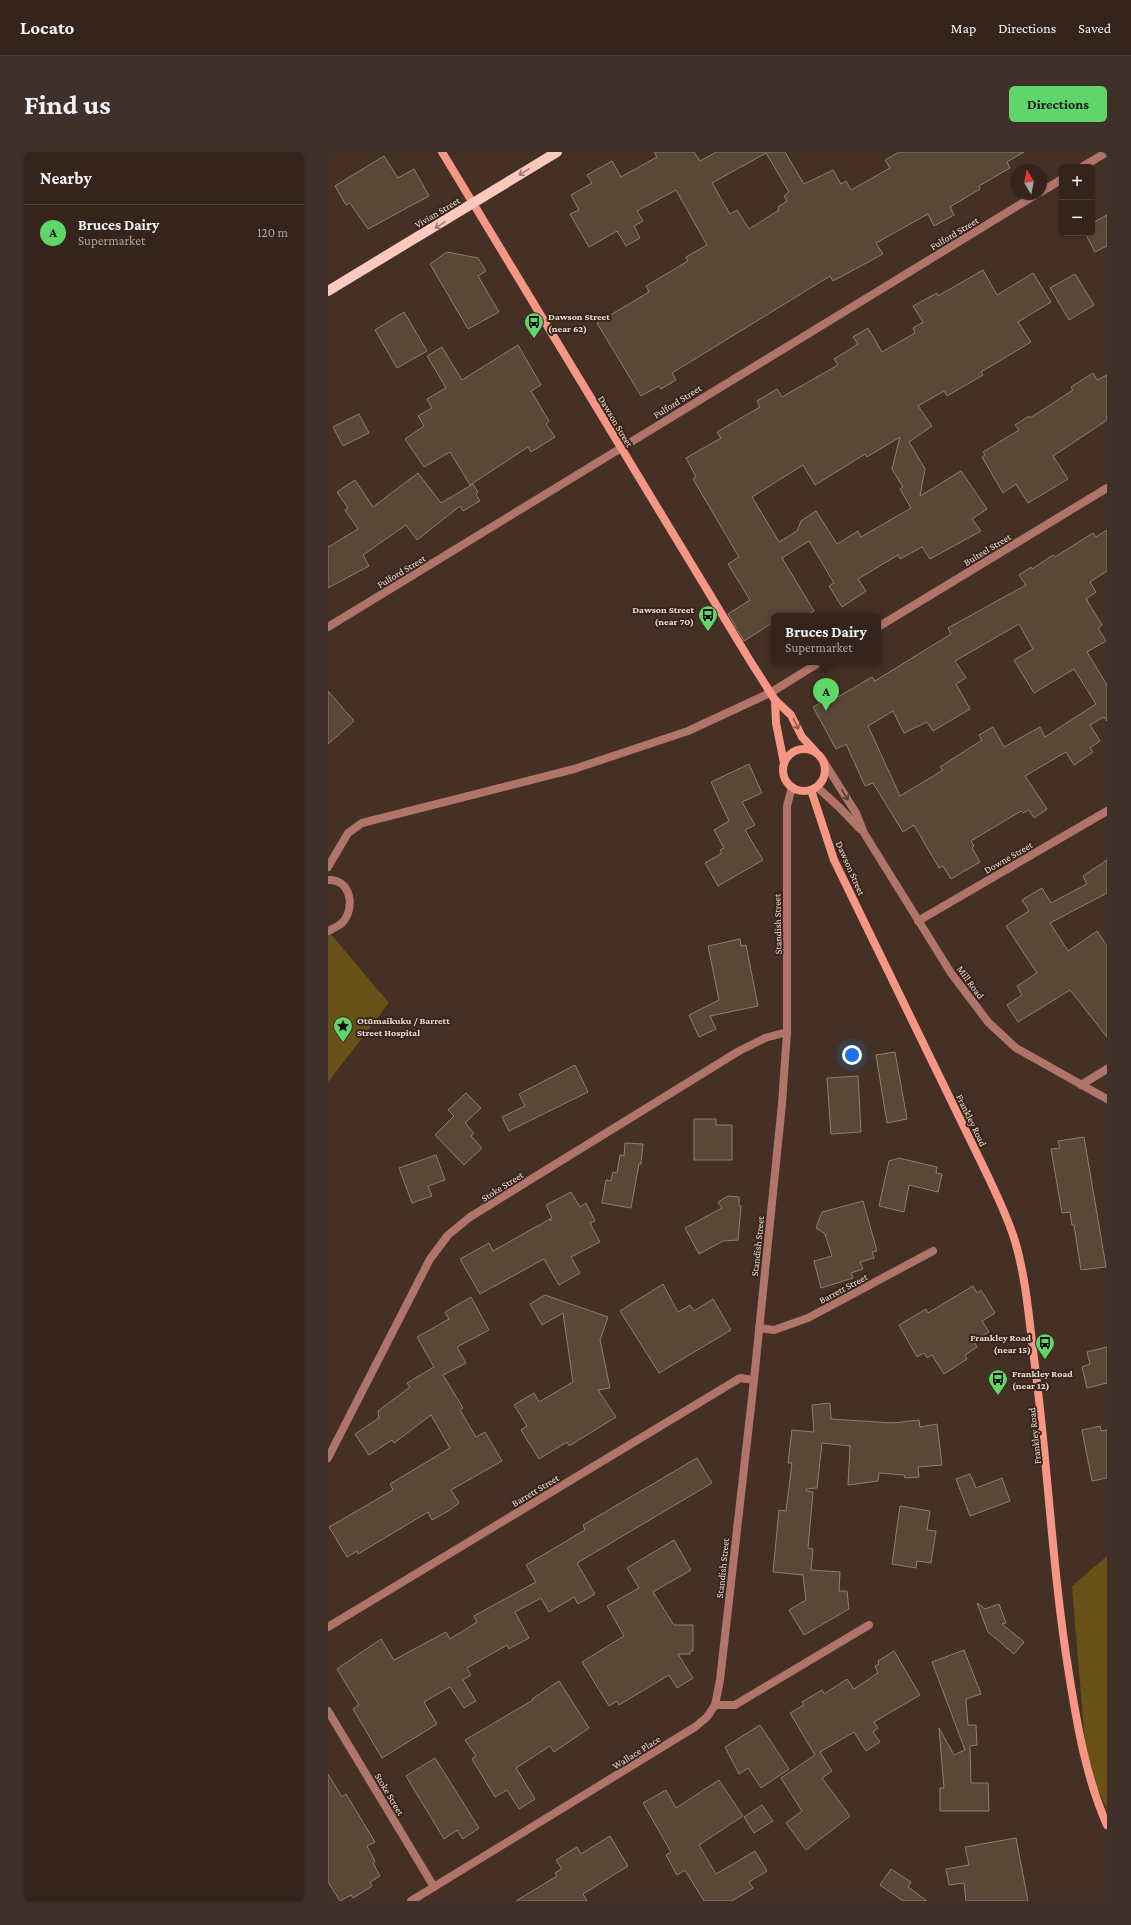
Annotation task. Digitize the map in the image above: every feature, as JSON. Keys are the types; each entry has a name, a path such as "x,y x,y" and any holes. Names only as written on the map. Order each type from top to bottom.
{"main road":[{"name":"Vivian Street","path":"328,291 557,152"}],"street":[{"name":"Dawson Street","path":"442,152 773,696 792,715 802,737 814,751"},
{"path":"1087,164 1106,152"},
{"path":"1047,188 1059,181"},
{"name":"Fulford Street","path":"328,627 1027,200"},
{"name":"Bulteel Street","path":"881,625 1107,488"},
{"path":"328,867 348,833 362,823 581,767 688,731 773,696 816,665"},
{"name":"Dawson Street","path":"773,696 776,723 784,763"},
{"path":"809,749 814,751 824,762 825,776 822,782 814,789 801,791 792,787 784,776 784,763 787,758 797,750 809,749"},
{"name":"Mill Road","path":"824,762 856,813 864,833 951,973 996,1031 1016,1048 1107,1099"},
{"name":"Standish Street","path":"715,1705 720,1680 754,1380 788,1032 787,806 792,787"},
{"name":"Dawson Street","path":"814,789 834,860 879,951"},
{"name":"Mill Road","path":"814,789 839,807 864,833"},
{"name":"Downe Street","path":"918,921 1107,811"},
{"path":"328,880 334,880 343,885 350,898 350,909 342,923 328,931"},
{"name":"Frankley Road","path":"879,951 990,1180 1015,1242 1026,1296 1041,1411 1064,1640 1074,1706 1089,1770 1107,1825"},
{"name":"Stoke Street","path":"328,1458 430,1259 448,1235 470,1217 739,1051 765,1038 788,1032"},
{"path":"1081,1085 1107,1069"},
{"name":"Barrett Street","path":"759,1328 774,1330 808,1318 933,1251"},
{"name":"Barrett Street","path":"328,1626 740,1378 754,1380"},
{"path":"715,1705 735,1705 870,1625"},
{"name":"Wallace Place","path":"412,1901 695,1727 708,1717 715,1705"},
{"name":"Stoke Street","path":"328,1711 434,1887"}],"shaded area":[{"name":"Otūmaikuku / Barrett Street Hospital","path":"328,931 389,1003 328,1082"},
{"path":"1107,1556 1107,1809 1087,1767 1072,1586"}],"building":[{"path":"654,152 694,152 700,161 716,152 785,152 804,184 833,170 841,184 846,181 851,190 890,168 885,160 899,152 1024,152 1007,162 1010,168 979,186 980,189 950,207 954,215 934,226 928,214 876,243 883,254 833,281 830,276 672,373 676,380 661,389 659,386 641,396 597,323 649,292 646,286 688,261 686,257 707,245 676,190 637,211 643,221 634,226 640,238 626,246 617,231 589,247 570,214 579,210 571,195 592,183 587,175 612,161 621,177 657,157","holes":["766,153 789,192 784,196 787,201 778,207 779,210 749,229 737,210 730,214 712,183"]},
{"path":"384,156 398,178 414,169 429,196 368,229 350,203 346,205 335,186"},
{"path":"1107,215 1107,246 1095,252 1087,236 1095,236 1095,221"},
{"path":"447,252 478,258 486,271 478,276 499,312 468,329 430,264"},
{"path":"983,270 997,295 1033,273 1051,302 1018,322 1031,342 981,372 983,375 947,396 944,391 918,406 932,426 909,442 925,469 920,496 961,471 987,509 972,519 981,531 930,559 922,547 900,559 898,555 858,579 866,591 842,607 829,586 834,583 809,541 782,558 814,611 811,613 771,613 771,624 744,641 728,614 750,600 728,564 739,557 693,479 696,477 686,458 721,438 717,432 760,407 757,401 777,389 782,397 838,365 834,359 858,344 853,337 868,328 882,352 915,333 913,328 923,322 913,306 937,293 938,296","holes":["900,437 892,469 903,487 900,489 911,508 861,537 858,531 837,544 816,511 801,521 797,531 779,542 752,497 803,465 815,485 865,454 867,457"]},
{"path":"1075,274 1094,305 1069,320 1050,288"},
{"path":"404,312 427,351 397,368 375,330"},
{"path":"518,345 541,385 531,391 549,421 546,424 555,437 531,452 528,447 470,485 450,452 424,467 405,439 424,426 418,416 432,408 427,399 446,388 427,356 442,347 462,380"},
{"path":"1093,373 1097,380 1107,375 1107,420 1053,456 1068,479 1028,503 1016,484 1003,493 982,457 985,455 983,452 1019,430 1015,425 1029,416 1030,418 1073,390 1071,387"},
{"path":"359,414 369,433 343,446 333,427"},
{"path":"418,473 441,503 473,484 478,492 476,494 480,501 463,511 460,506 417,540 406,525 363,555 369,566 328,588 328,547 358,529 345,510 348,508 337,492 355,480 373,507"},
{"path":"1107,530 1107,571 1090,582 1096,592 1086,599 1102,625 1098,628 1106,641 1087,652 1107,685 1107,721 1104,717 1090,725 1100,741 1090,748 1093,752 1074,765 1066,752 1025,776 1047,809 1034,818 1029,810 1023,813 1021,811 971,841 974,846 972,848 980,862 951,879 943,866 939,868 914,825 903,832 873,783 865,786 846,744 836,749 813,707 829,698 831,701 872,677 875,681 951,634 948,628 1026,585 1019,575 1031,567 1032,569 1053,555 1055,557 1093,533 1096,537","holes":["1019,624 1033,649 1014,660 1034,693 1074,669 1096,704 1045,737 1040,727 1004,747 993,727 979,735 982,740 940,767 943,770 900,796 868,726 893,711 904,733 927,722 933,731 970,709 956,684 966,678 955,661"]},
{"path":"328,691 354,721 328,744"},
{"path":"749,764 762,793 742,802 755,825 745,830 763,860 718,886 705,863 722,853 720,850 724,848 714,830 729,821 711,782"},
{"path":"1107,860 1107,893 1050,923 1068,951 1097,931 1107,946 1107,1037 1070,990 1018,1022 1007,1005 1022,995 1017,986 1037,973 1006,926 1029,911 1022,900 1042,888 1051,903 1087,884 1083,876"},
{"path":"740,939 741,946 746,945 758,1006 710,1016 716,1029 699,1037 689,1015 719,1000 708,946"},
{"path":"895,1052 907,1119 887,1123 876,1055"},
{"path":"575,1065 588,1092 509,1131 502,1117 525,1106 519,1094"},
{"path":"858,1076 861,1132 831,1134 827,1078"},
{"path":"466,1093 481,1108 465,1123 474,1133 471,1136 482,1148 464,1165 435,1135 454,1116 448,1110"},
{"path":"694,1119 716,1119 716,1125 732,1125 732,1160 694,1160"},
{"path":"1084,1137 1106,1267 1081,1270 1074,1225 1072,1225 1070,1212 1062,1213 1051,1149 1060,1148 1058,1141"},
{"path":"625,1143 643,1144 641,1164 639,1164 631,1208 602,1203 606,1180 611,1181 613,1172 617,1173 620,1155 624,1156"},
{"path":"436,1155 445,1180 428,1186 432,1196 412,1203 399,1168"},
{"path":"899,1158 937,1167 936,1173 942,1174 938,1192 909,1185 904,1212 879,1206 889,1161"},
{"path":"571,1192 580,1207 586,1203 595,1221 590,1223 600,1242 571,1257 580,1273 559,1285 544,1259 480,1294 460,1259 489,1243 493,1251 552,1218 546,1205"},
{"path":"728,1196 739,1197 739,1206 741,1206 738,1240 723,1241 699,1254 685,1228 722,1208 718,1202"},
{"path":"863,1201 877,1251 872,1252 874,1258 860,1262 863,1269 851,1273 853,1278 821,1288 814,1261 832,1256 825,1234 816,1228 822,1212"},
{"path":"663,1284 678,1312 690,1305 694,1311 713,1299 731,1330 659,1373 620,1311"},
{"path":"973,1286 977,1293 981,1290 995,1313 982,1321 989,1332 974,1341 977,1347 965,1355 967,1359 944,1374 932,1355 927,1358 924,1353 917,1357 899,1325 926,1309 928,1313"},
{"path":"545,1295 608,1317 600,1340 610,1388 598,1390 616,1417 569,1446 567,1442 539,1459 521,1430 527,1426 514,1405 534,1393 539,1402 573,1382 563,1313 542,1325 530,1304"},
{"path":"471,1297 489,1330 457,1347 466,1363 443,1375 463,1408 460,1410 476,1437 485,1432 502,1461 451,1490 459,1503 450,1510 432,1520 428,1512 358,1554 357,1551 347,1557 329,1527 393,1490 390,1484 450,1448 431,1415 394,1443 392,1440 369,1455 355,1434 379,1418 378,1411 410,1387 407,1383 434,1367 417,1337 449,1319 445,1312"},
{"path":"1107,1347 1107,1383 1087,1388 1082,1367 1090,1364 1087,1352"},
{"path":"830,1403 831,1419 893,1423 919,1420 920,1427 937,1424 942,1465 918,1467 919,1477 905,1478 904,1475 879,1473 878,1481 848,1485 850,1446 822,1443 817,1488 806,1489 806,1491 813,1492 808,1548 813,1549 811,1570 840,1572 839,1591 847,1591 849,1609 804,1635 789,1610 806,1600 803,1575 773,1572 779,1510 786,1511 792,1463 788,1463 792,1430 814,1432 812,1405"},
{"path":"1100,1426 1101,1431 1107,1430 1107,1478 1092,1481 1082,1430"},
{"path":"697,1458 712,1483 577,1563 595,1594 578,1604 574,1597 549,1612 541,1598 515,1612 529,1638 509,1649 507,1645 467,1668 471,1675 463,1680 476,1701 464,1708 450,1687 424,1702 437,1724 382,1758 353,1709 359,1705 337,1669 381,1639 394,1660 446,1632 450,1639 477,1622 474,1616 536,1582 526,1565 585,1530 583,1525"},
{"path":"970,1474 976,1488 1002,1478 1010,1501 970,1516 956,1479"},
{"path":"900,1506 930,1511 927,1530 936,1531 931,1563 917,1561 916,1568 892,1564"},
{"path":"674,1540 691,1570 653,1592 674,1625 693,1625 693,1651 690,1651 690,1654 678,1654 693,1678 677,1688 669,1675 619,1705 617,1701 609,1706 582,1662 624,1636 607,1606 639,1588 627,1568"},
{"path":"977,1603 985,1609 999,1604 1006,1623 1002,1624 1024,1642 1014,1654 988,1632"},
{"path":"964,1650 981,1694 966,1699 968,1725 976,1725 977,1745 970,1746 971,1783 988,1783 989,1811 940,1811 940,1788 944,1788 939,1728 954,1755 965,1750 932,1662"},
{"path":"894,1651 920,1695 874,1722 878,1728 873,1732 880,1742 866,1751 854,1732 820,1752 832,1771 822,1778 850,1816 806,1850 786,1823 802,1811 781,1778 815,1755 790,1713 804,1705 802,1702 822,1690 824,1694 847,1679 854,1689 878,1673 875,1666 879,1664 878,1661"},
{"path":"559,1681 589,1728 554,1752 550,1746 516,1768 535,1799 519,1809 507,1790 495,1797 472,1759 476,1756 465,1740 533,1700 532,1699"},
{"path":"760,1725 789,1769 761,1788 748,1768 739,1774 725,1747"},
{"path":"435,1758 479,1828 463,1839 457,1830 444,1839 406,1776"},
{"path":"328,1774 342,1797 346,1794 375,1842 367,1846 375,1861 373,1863 380,1876 370,1882 372,1886 353,1898 351,1895 340,1901 328,1882"},
{"path":"719,1780 743,1816 699,1845 716,1874 755,1851 767,1871 749,1882 753,1888 732,1901 704,1901 685,1870 677,1875 666,1855 671,1852 643,1803 666,1790 676,1808"},
{"path":"762,1805 773,1821 754,1833 744,1817"},
{"path":"610,1836 628,1866 583,1894 587,1901 516,1901 557,1876 555,1873 562,1869 556,1860 577,1847 581,1854"},
{"path":"1016,1838 1028,1901 966,1901 964,1883 949,1885 946,1869 969,1865 965,1847"},
{"path":"891,1869 911,1882 908,1887 927,1901 903,1901 880,1885"}],"place":[{"name":"Dawson Street (near 62)","path":"534,339"},
{"name":"Dawson Street (near 70)","path":"708,632"},
{"name":"Bruces Dairy","path":"826,711"},
{"name":"Otūmaikuku / Barrett Street Hospital","path":"343,1043"},
{"name":"Frankley Road (near 15)","path":"1045,1360"},
{"name":"Frankley Road (near 12)","path":"998,1396"}]}
